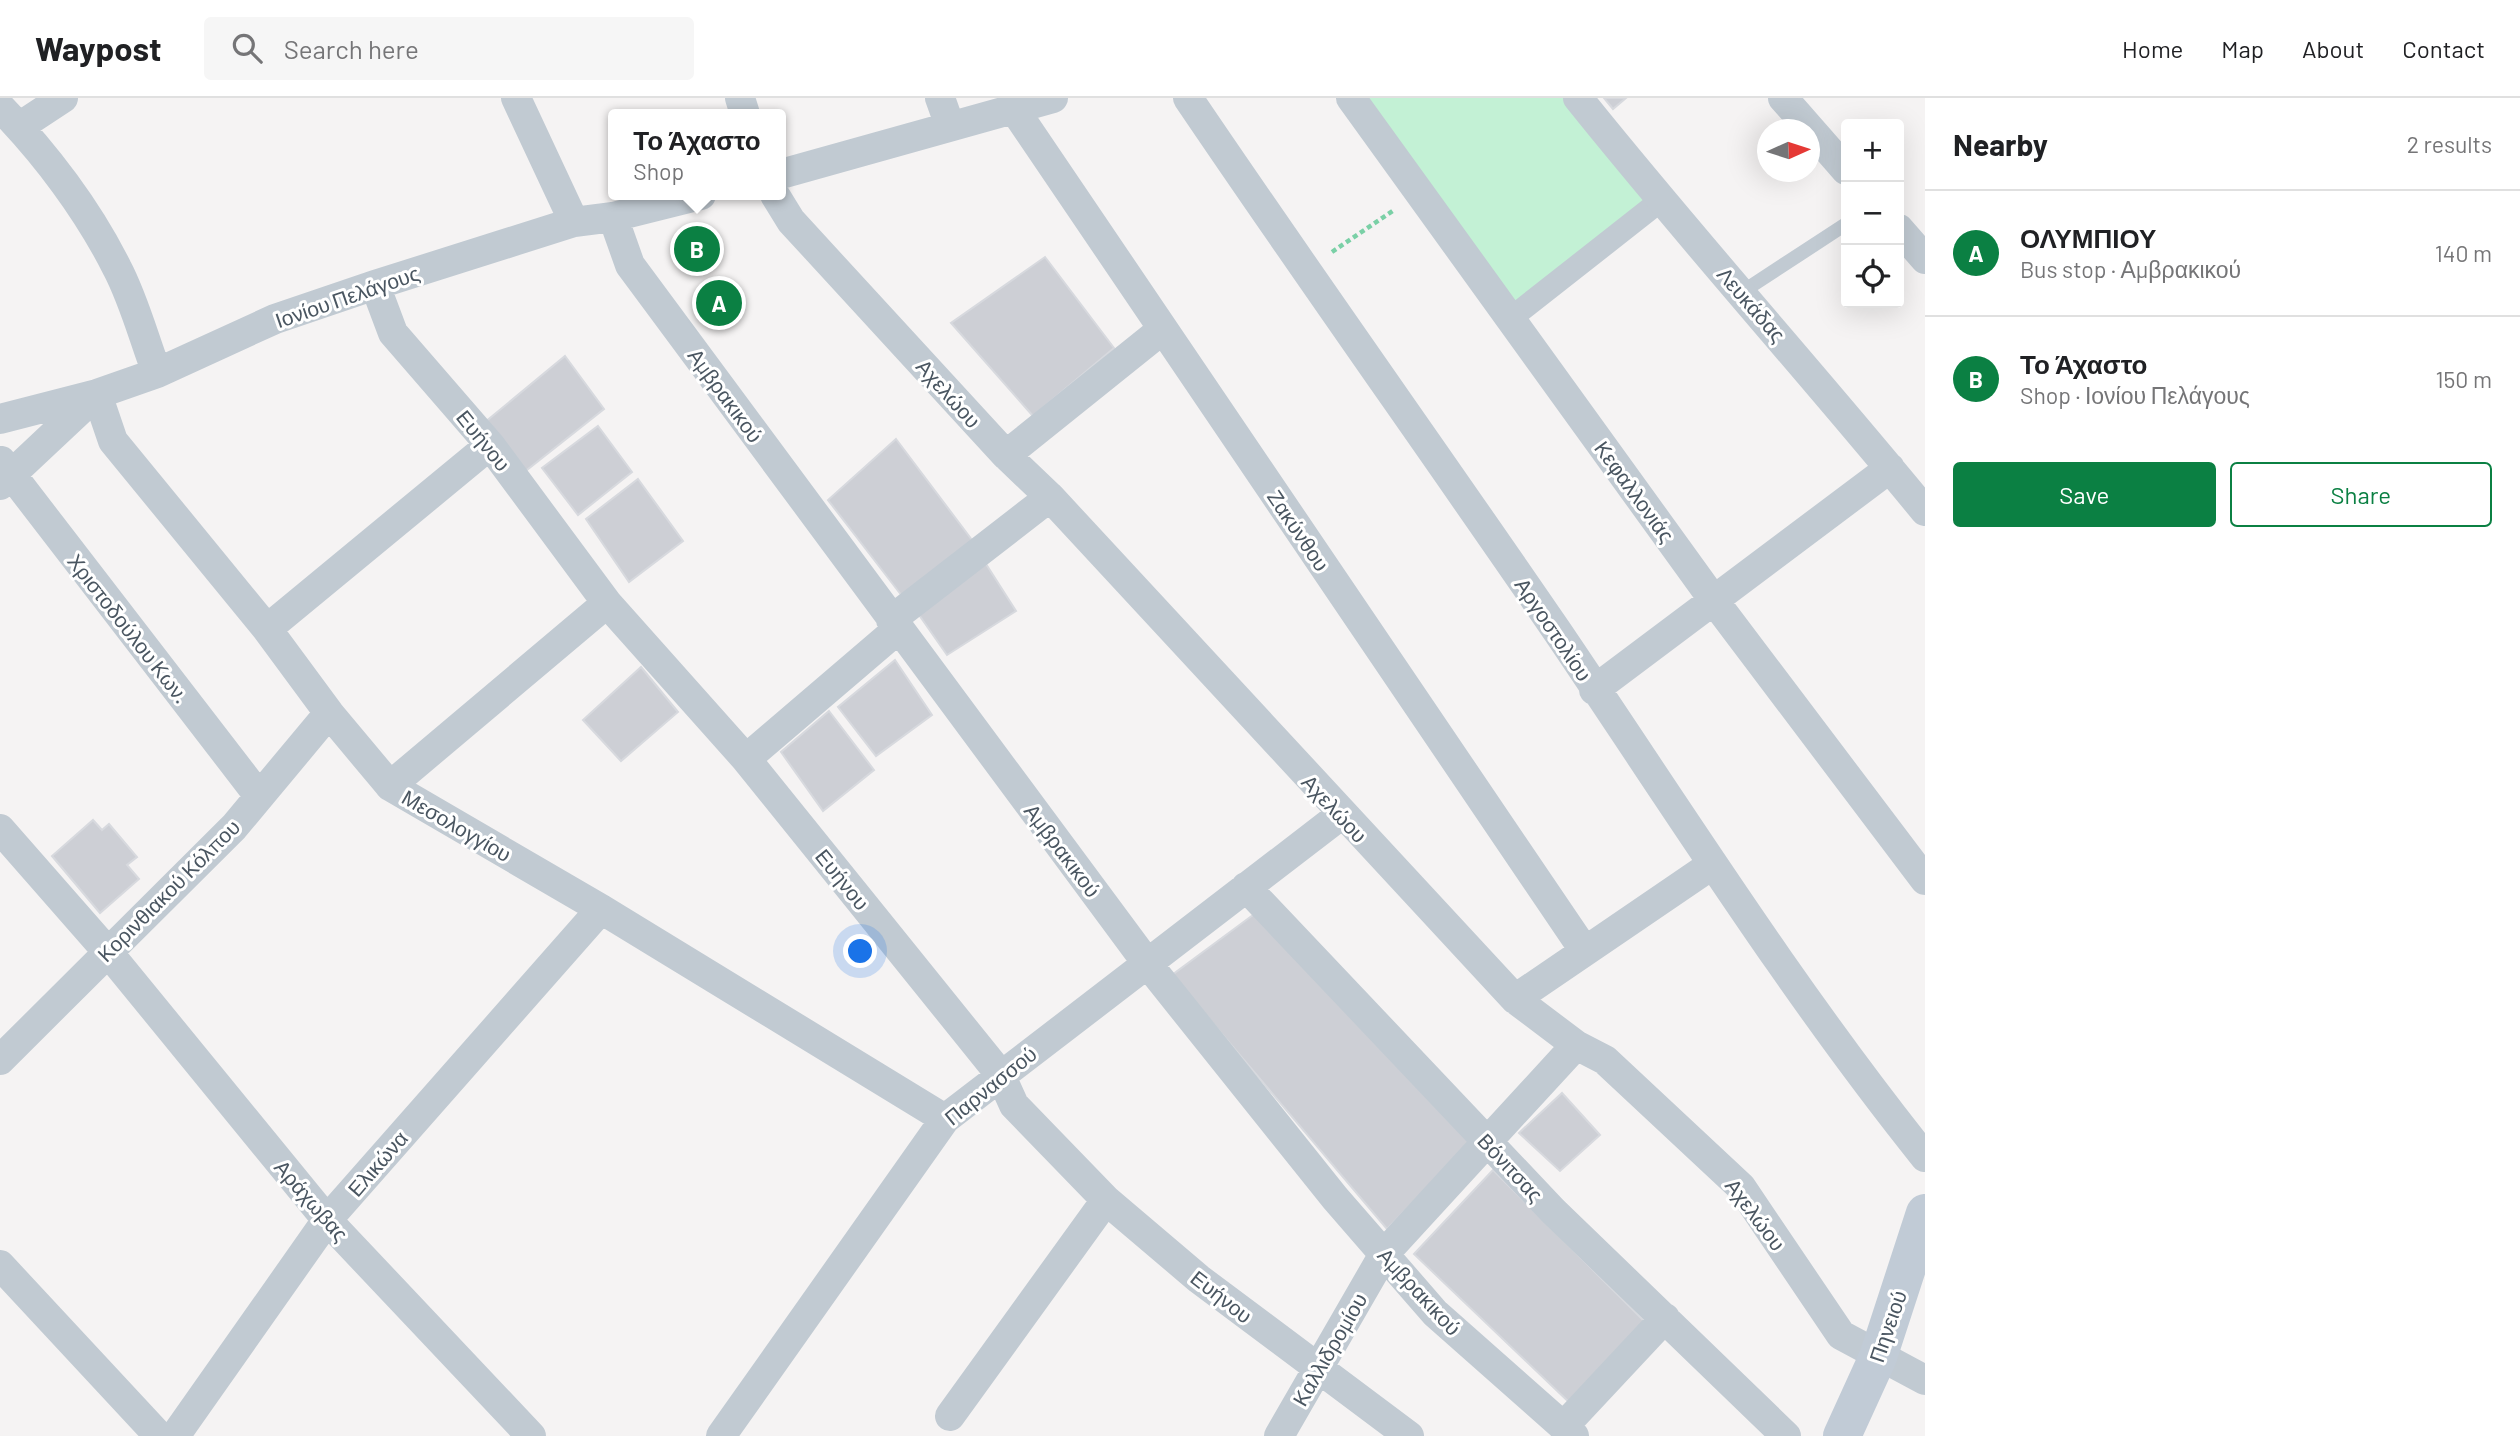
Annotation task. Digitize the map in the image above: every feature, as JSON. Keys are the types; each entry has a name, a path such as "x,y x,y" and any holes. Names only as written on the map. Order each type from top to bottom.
{"main road":[{"name":"Πηνειού","path":"1842,1436 1878,1357 1925,1213"}],"street":[{"path":"63,98 10,117 76,201 118,269 157,373"},
{"path":"516,98 574,222"},
{"path":"786,172 945,112 1014,109 1053,98"},
{"name":"Αργοστολίου","path":"1188,98 1713,864 1858,1072 1925,1157"},
{"name":"Κεφαλλονιάς","path":"1351,98 1715,602 1925,880"},
{"name":"Λευκάδας","path":"1578,98 1660,201 1742,292 1925,511"},
{"path":"1783,98 1841,164"},
{"name":"Ζακύνθου","path":"1014,109 1584,950"},
{"name":"Ιονίου Πελάγους","path":"0,419 97,394 157,373 275,319 374,285 574,222 613,217 681,200"},
{"name":"Αχελώου","path":"778,200 791,221 1006,455 1050,497 1514,999 1576,1045 1605,1060 1741,1187 1841,1335 1925,1380"},
{"path":"1510,319 1660,201"},
{"name":"Αμβρακικού","path":"613,217 630,265 1147,963 1435,1313 1568,1431"},
{"path":"1904,235 1925,259"},
{"name":"Ευήνου","path":"374,285 393,333 490,445 607,603 746,759 1000,1074 1014,1105 1107,1200 1199,1279 1409,1436"},
{"path":"1006,455 1163,329"},
{"path":"3,474 97,394"},
{"name":"Μεσολογγίου","path":"97,394 113,441 267,629 329,713 390,786 601,909 945,1119"},
{"path":"267,629 490,445"},
{"path":"1594,690 1715,602 1890,468"},
{"name":"Χριστοδούλου Κων.","path":"3,474 259,796"},
{"path":"746,759 895,624 1050,497"},
{"path":"390,786 607,603"},
{"name":"Κορινθιακού Κόλπου","path":"0,1060 234,827 329,713"},
{"name":"Παρνασσού","path":"732,1432 945,1119 1000,1074 1342,814"},
{"name":"Αράχωβας","path":"0,829 107,951 327,1220 531,1436"},
{"path":"1514,999 1713,864"},
{"name":"Βόνιτσας","path":"1246,887 1553,1211 1758,1412 1786,1436"},
{"name":"Ελικώνα","path":"175,1436 327,1220 601,909"},
{"name":"Καλλιδρομίου","path":"1279,1436 1384,1254 1489,1143 1576,1045"},
{"path":"950,1416 1107,1200"},
{"path":"0,1265 159,1436"},
{"path":"1568,1431 1665,1318"}],"lane":[{"path":"1742,292 1841,227"}],"path":[{"path":"1305,270 1420,193"}],"green space":[{"path":"1366,98 1566,98 1648,199 1514,304"}],"building":[{"path":"1604,98 1626,98 1613,109"},
{"path":"1045,257 1114,348 1033,416 951,323"},
{"path":"565,356 604,409 523,473 484,423"},
{"path":"598,426 632,472 578,515 542,468"},
{"path":"896,439 975,544 902,596 828,500"},
{"path":"638,479 683,541 629,582 586,519"},
{"path":"986,564 1016,611 947,655 917,612"},
{"path":"895,660 932,715 876,756 838,707"},
{"path":"641,667 678,712 621,761 583,720"},
{"path":"829,711 874,770 823,811 781,752"},
{"path":"93,820 102,830 109,824 137,857 127,865 139,879 100,913 52,856"},
{"path":"1257,912 1471,1143 1387,1229 1172,975"},
{"path":"1562,1093 1600,1135 1560,1171 1519,1133"},
{"path":"1493,1170 1650,1327 1572,1405 1414,1254"}],"place":[{"name":"Το Άχαστο","path":"697,249"},
{"name":"ΟΛΥΜΠΙΟΥ","path":"719,303"}]}
